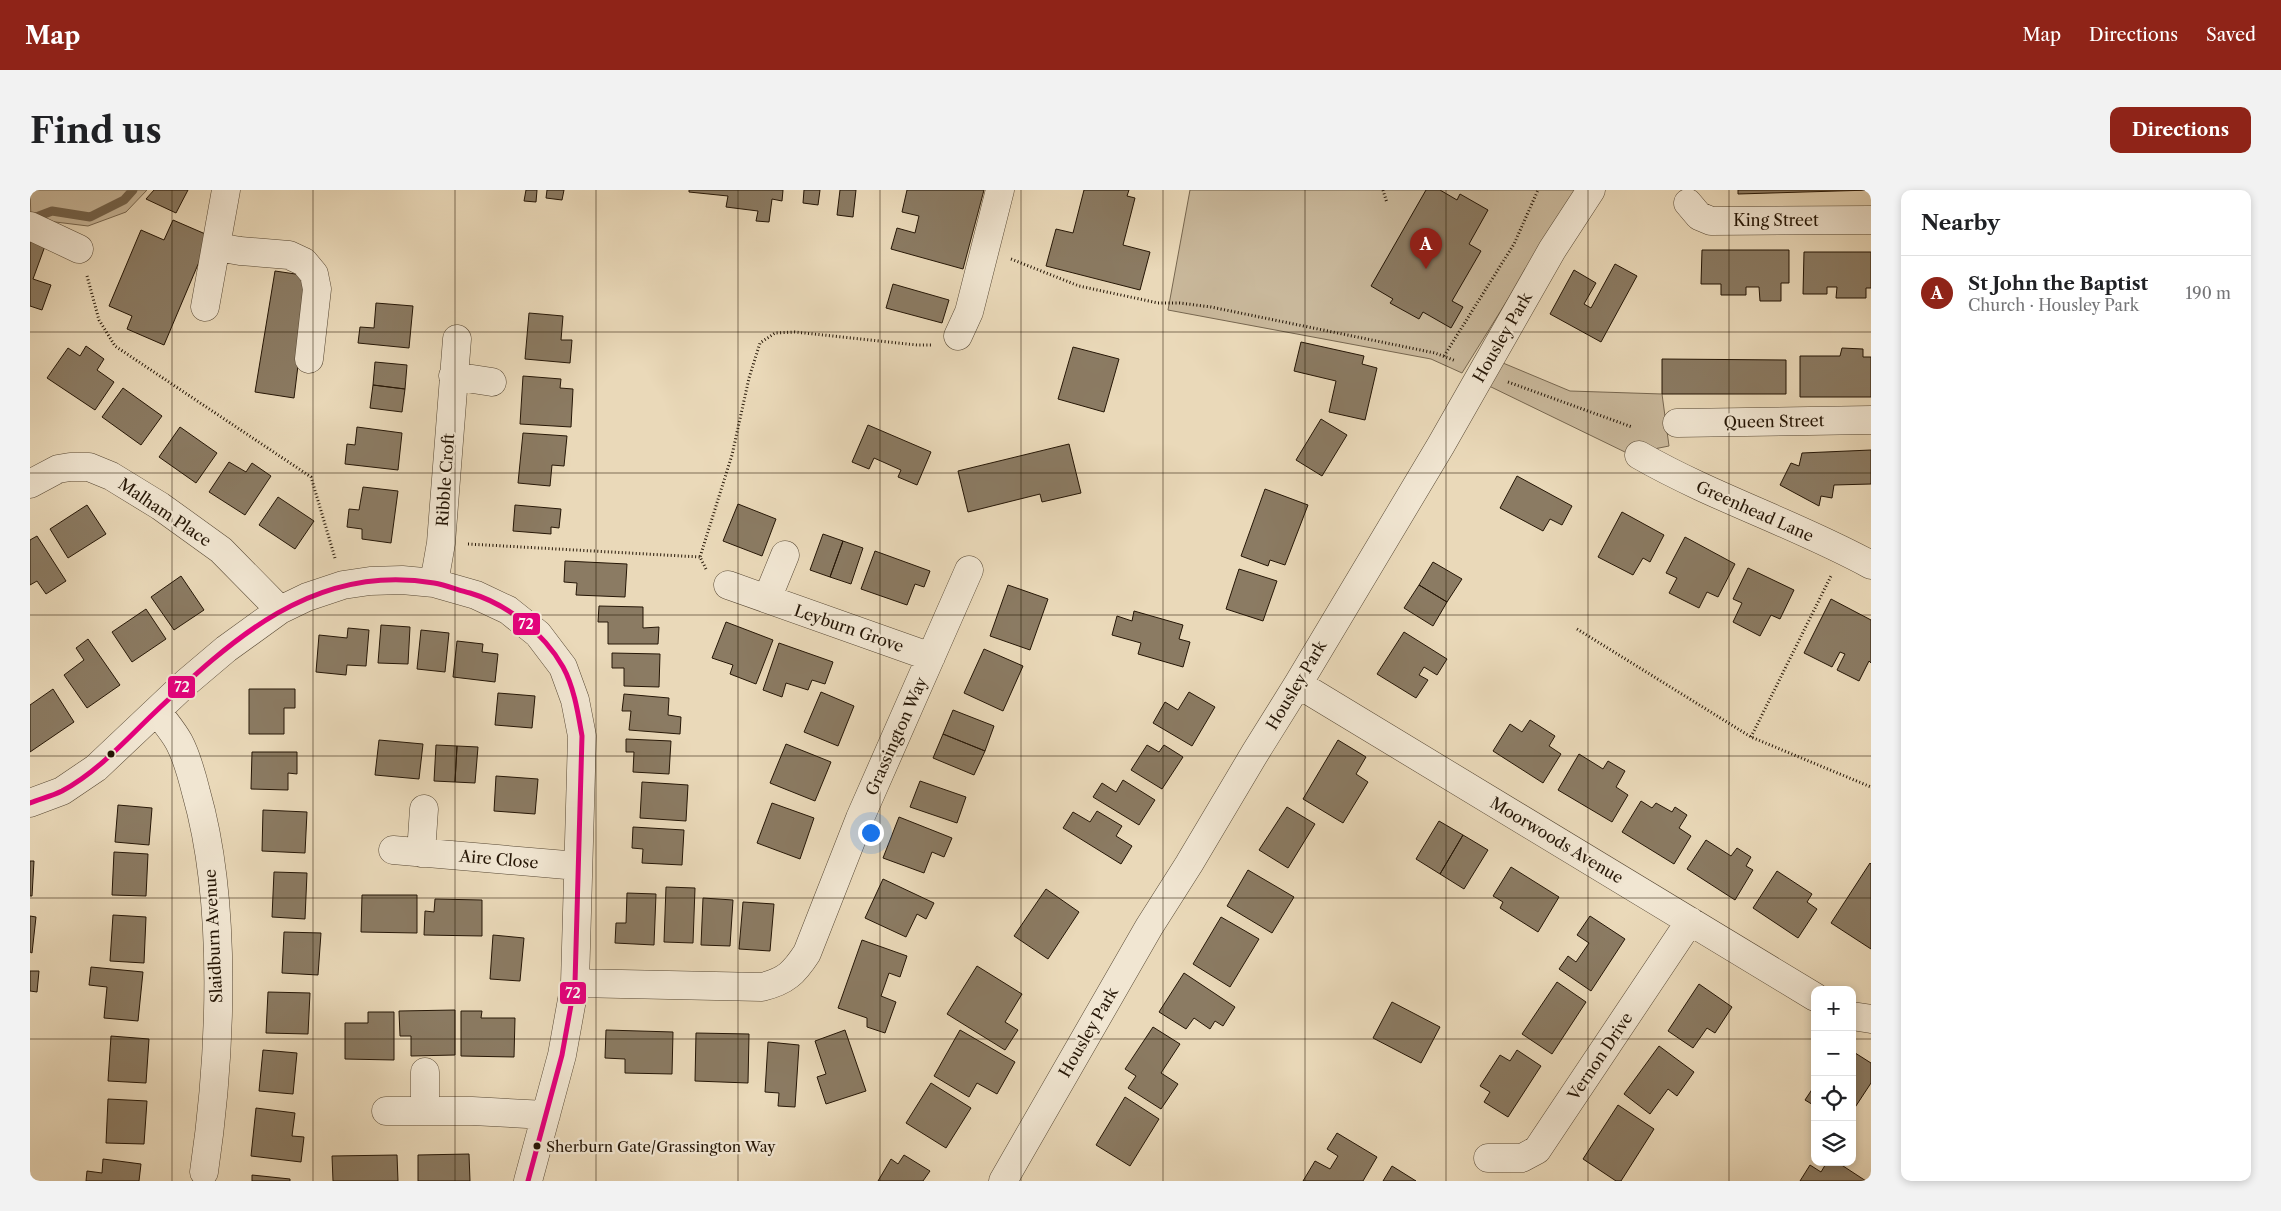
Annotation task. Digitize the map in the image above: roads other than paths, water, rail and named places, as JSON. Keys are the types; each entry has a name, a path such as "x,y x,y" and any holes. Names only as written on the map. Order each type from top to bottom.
{"street":[{"path":"205,307 226,190"},
{"path":"958,336 969,312 981,258 1000,190"},
{"name":"Housley Park","path":"1003,1181 1149,927 1298,684 1441,445 1552,250 1591,190"},
{"name":"King Street","path":"1688,204 1699,216 1712,221 1871,220"},
{"path":"30,226 79,250"},
{"path":"217,247 289,255 304,262 314,274 317,289 309,360"},
{"name":"Ribble Croft","path":"434,583 440,542 457,339"},
{"path":"453,376 492,382"},
{"name":"Queen Street","path":"1677,423 1871,420"},
{"name":"Greenhead Lane","path":"1639,455 1700,488 1844,550 1871,565"},
{"name":"Malham Place","path":"30,484 58,469 70,467 88,467 111,476 160,506 221,550 280,610"},
{"path":"767,599 785,554"},
{"name":"Grassington Way","path":"576,983 762,987 779,983 795,971 808,953 860,818 969,570"},
{"path":"30,803 62,791 96,768 187,682 226,649 280,610 307,597 343,585 402,580 434,583 476,595 508,610 538,634 563,667 575,700 582,736 576,983 562,1055 528,1181"},
{"name":"Leyburn Grove","path":"728,585 931,657"},
{"name":"Moorwoods Avenue","path":"1298,684 1811,995"},
{"name":"Slaidburn Avenue","path":"157,711 179,743 192,778 203,817 213,884 218,980 213,1089 204,1172"},
{"path":"421,853 424,809"},
{"name":"Aire Close","path":"393,850 578,866"},
{"name":"Vernon Drive","path":"1488,1158 1522,1158 1538,1150 1690,921"},
{"path":"1856,1017 1871,1019"},
{"path":"424,1072 425,1110"},
{"path":"386,1111 425,1110 546,1115"}],"waterway":[{"path":"31,219 52,211 90,217 124,200 133,190"}],"place":[{"name":"St John the Baptist","path":"1426,269"},
{"name":"Sherburn Gate/Grassington Way","path":"537,1146"}]}
